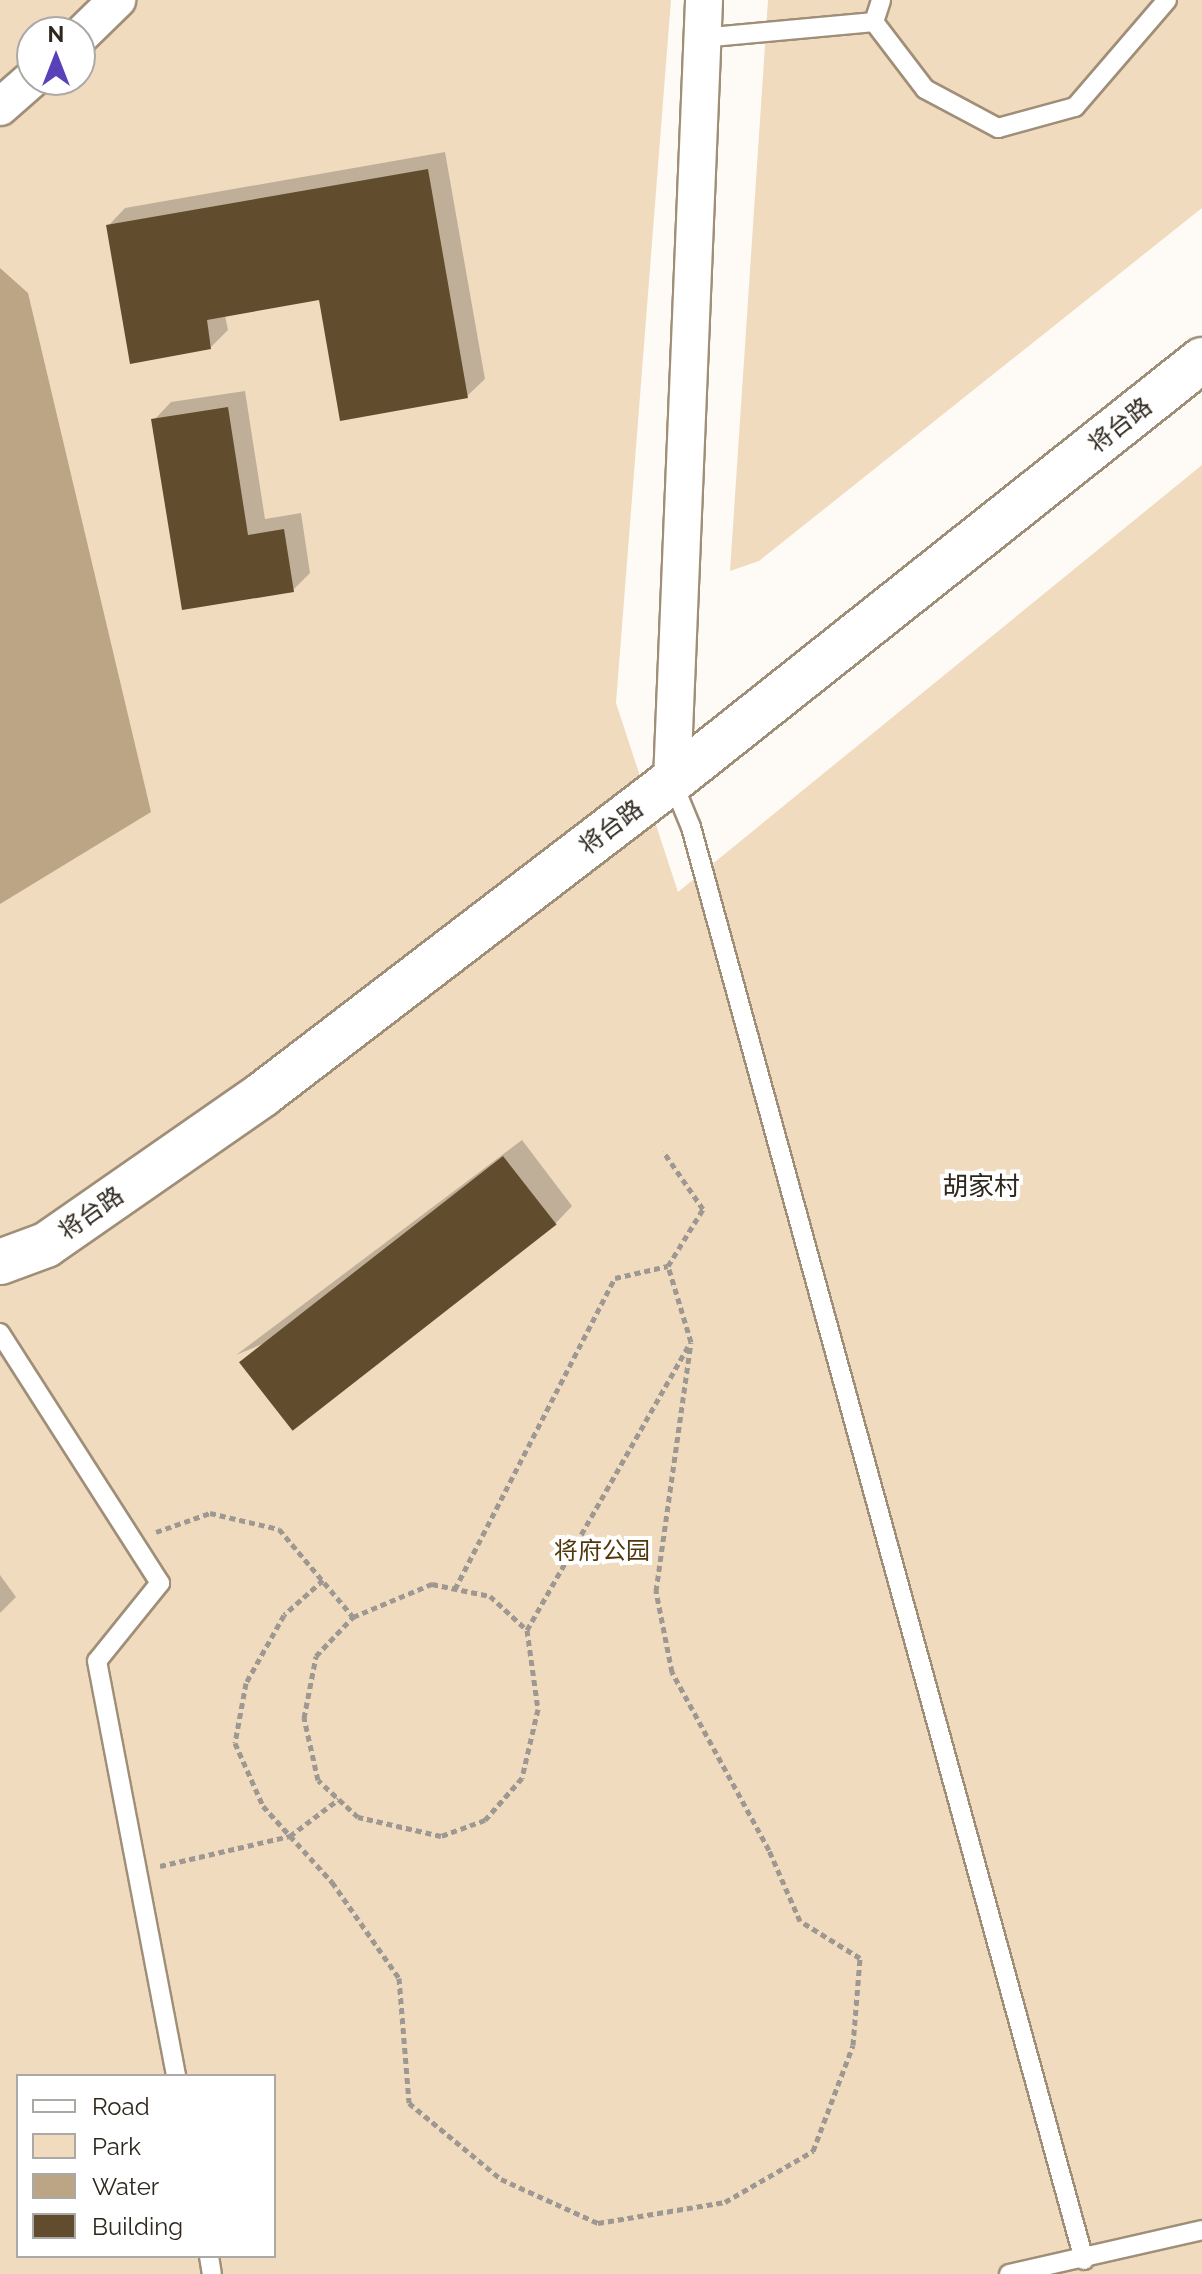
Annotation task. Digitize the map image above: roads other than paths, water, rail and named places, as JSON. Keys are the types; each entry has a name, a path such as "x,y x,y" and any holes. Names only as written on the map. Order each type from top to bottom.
{"main road":[{"name":"将台路","path":"0,1262 46,1245 263,1094 672,781 1202,360"}],"street":[{"path":"96,20 117,0"},
{"path":"672,781 704,0"},
{"path":"0,107 16,93"}],"lane":[{"path":"874,22 881,0"},
{"path":"874,22 925,89 998,128 1075,107 1167,0"},
{"path":"701,38 874,22"},
{"path":"672,781 691,827 1084,2260"},
{"path":"0,1333 160,1583 97,1661 176,2074"},
{"path":"1009,2274 1084,2260 1202,2230"}],"water":[{"path":"0,268 28,293 151,812 0,904"}],"district":[{"name":"胡家村","path":"981,1187"}],"park label":[{"name":"将府公园","path":"602,1551"}]}
